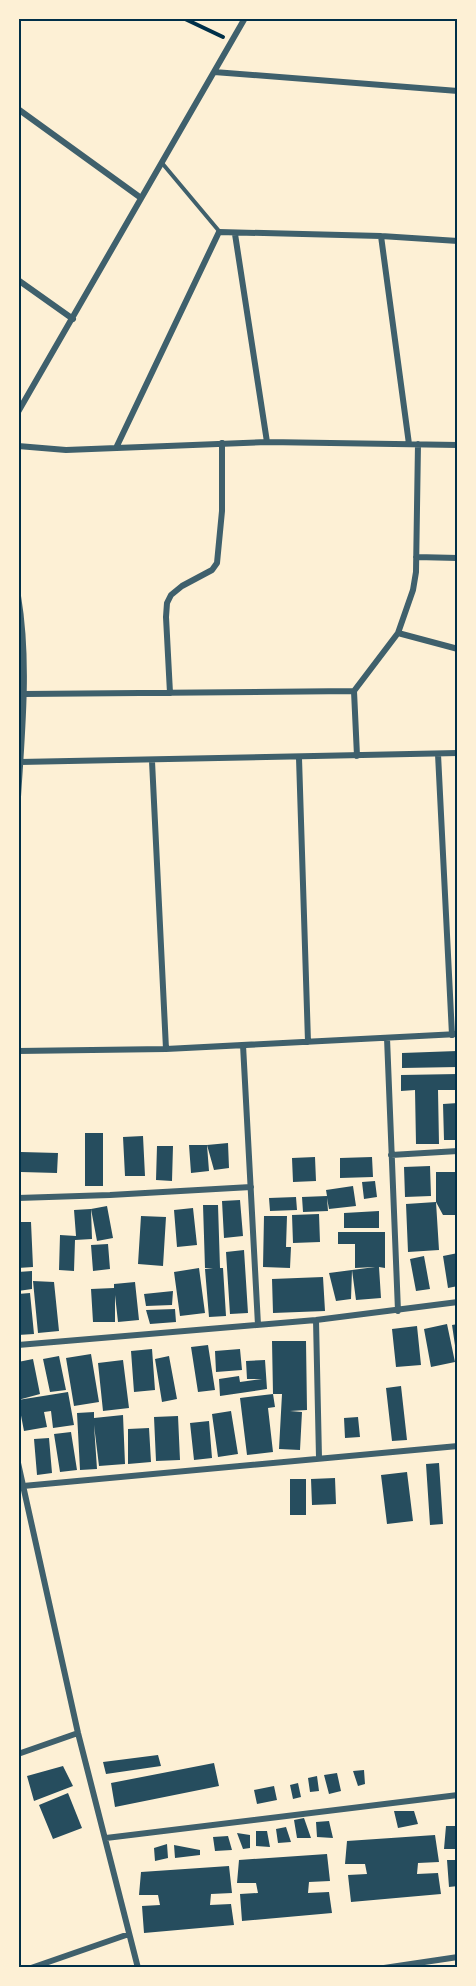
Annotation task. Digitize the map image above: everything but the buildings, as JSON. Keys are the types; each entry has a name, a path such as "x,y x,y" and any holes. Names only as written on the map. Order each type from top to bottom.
{"street":[{"path":"18,412 245,18"},
{"path":"214,72 458,91"},
{"path":"18,109 141,198"},
{"path":"116,448 219,232 381,236 458,241"},
{"path":"235,234 267,442"},
{"path":"381,236 409,444"},
{"path":"18,280 73,320"},
{"path":"18,446 66,450 267,442 458,445"},
{"path":"170,693 167,603 171,595 182,586 212,570 217,562 222,511 222,443"},
{"path":"357,756 354,691 398,633 417,572 418,444"},
{"path":"417,557 458,558"},
{"path":"18,596 22,620 24,694 18,797"},
{"path":"398,633 458,649"},
{"path":"24,694 354,691"},
{"path":"20,762 458,753"},
{"path":"18,1051 166,1049 455,1035 438,754"},
{"path":"298,758 308,1041"},
{"path":"152,761 166,1049"},
{"path":"387,1038 398,1311"},
{"path":"243,1046 258,1325"},
{"path":"391,1155 458,1151"},
{"path":"18,1198 251,1187"},
{"path":"18,1345 316,1320 458,1302"},
{"path":"316,1320 319,1458"},
{"path":"23,1486 458,1446"},
{"path":"18,1463 78,1734 138,1968"},
{"path":"18,1754 78,1734"},
{"path":"106,1838 458,1795"},
{"path":"31,1968 129,1934"},
{"path":"384,1968 458,1957"}],"lane":[{"path":"162,163 219,232"}],"path":[{"path":"183,18 231,40"}]}
